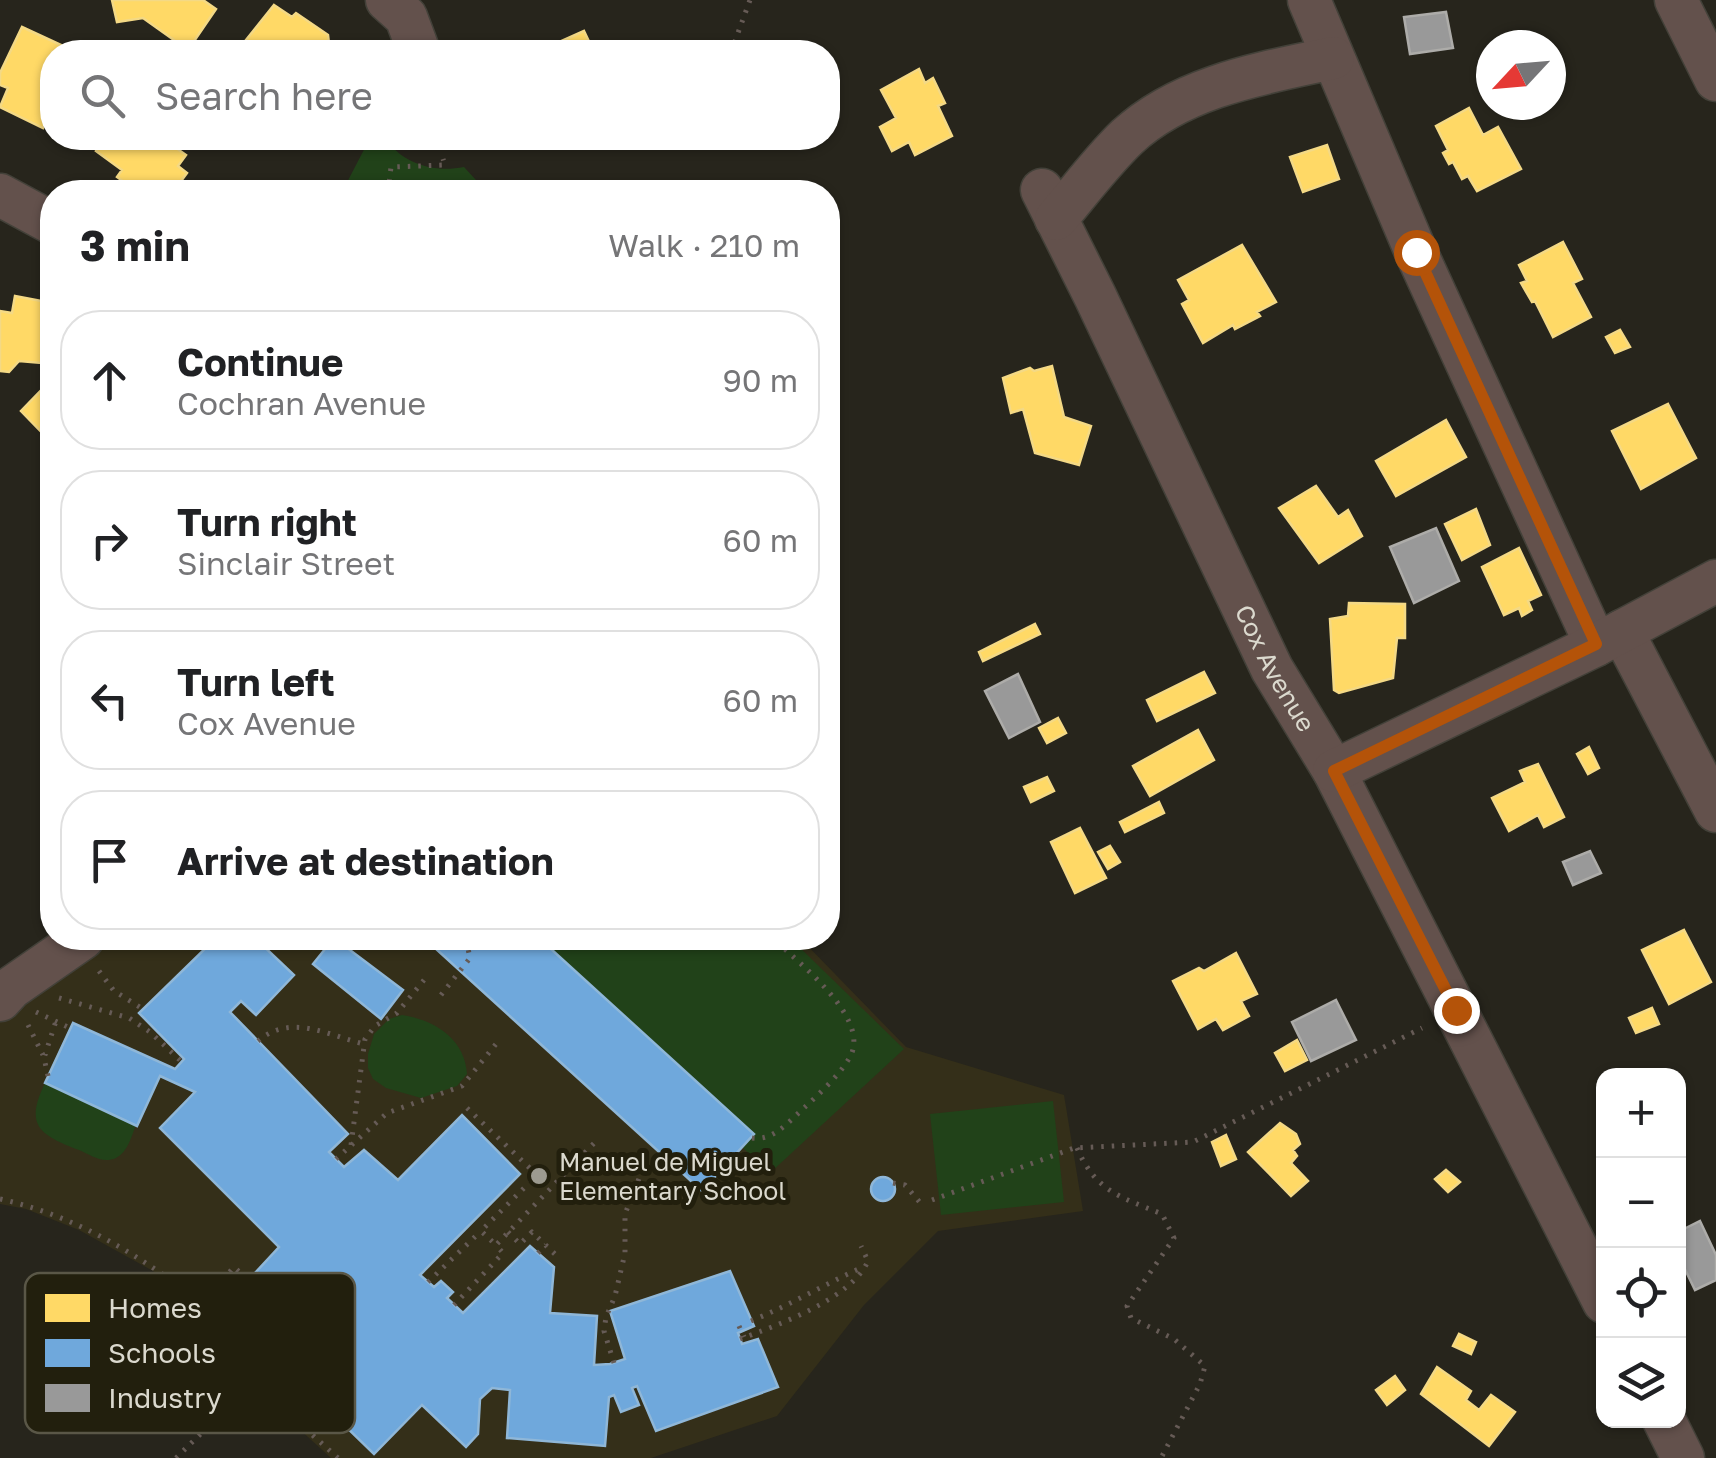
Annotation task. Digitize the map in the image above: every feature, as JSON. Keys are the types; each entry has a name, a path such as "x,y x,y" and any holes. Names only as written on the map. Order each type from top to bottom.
{"street":[{"path":"387,0 406,18 415,40"},
{"path":"1309,0 1416,252 1610,638 1716,811"},
{"path":"1676,0 1716,80"},
{"name":"Cox Avenue","path":"1333,58 1273,71 1184,98 1128,136 1049,204 1272,668 1334,771 1596,1286"},
{"path":"0,195 40,216"},
{"path":"1334,771 1610,638 1716,580"},
{"path":"21,1010 11,988 88,950"},
{"path":"1668,1428 1683,1458"}],"path":[{"path":"736,40 750,0"},
{"path":"389,180 391,167 445,165 443,159"},
{"path":"88,950 114,992 143,1009"},
{"path":"441,995 470,958 468,950"},
{"path":"752,1138 776,1132 814,1100 852,1052 851,1023 844,1010 785,950"},
{"path":"351,1146 364,1044 375,1026 397,1013 424,980"},
{"path":"56,996 129,1018 182,1062"},
{"path":"129,1018 136,1005"},
{"path":"21,1010 70,1028"},
{"path":"21,1010 44,1058 48,1076"},
{"path":"932,1200 1076,1148 1192,1142 1456,1010"},
{"path":"44,1058 56,1021"},
{"path":"258,1041 270,1031 292,1025 364,1044"},
{"path":"336,1159 387,1112 462,1086 496,1044"},
{"path":"428,1282 536,1175 470,1110 465,1118"},
{"path":"496,1245 599,1138"},
{"path":"1076,1148 1088,1173 1113,1194 1162,1214 1174,1238 1127,1306 1130,1318 1174,1338 1205,1366 1200,1384 1161,1458"},
{"path":"516,1170 524,1163"},
{"path":"614,1363 604,1331 625,1253 624,1214 640,1176"},
{"path":"894,1183 905,1184 923,1206"},
{"path":"0,1199 54,1214 98,1234 164,1273"},
{"path":"454,1305 503,1252 481,1231"},
{"path":"508,1232 520,1244 532,1232 559,1258"},
{"path":"538,1253 546,1245"},
{"path":"739,1326 742,1338 800,1316 848,1288 868,1261 861,1246"},
{"path":"751,1321 800,1301 866,1266"},
{"path":"176,1458 202,1433"},
{"path":"309,1433 338,1458"}],"shaded area":[{"name":"Manuel de Miguel Elementary School","path":"86,950 812,950 906,1047 1064,1095 1083,1211 938,1231 864,1305 777,1416 651,1458 331,1458 304,1433 355,1433 355,1273 156,1273 79,1230 26,1209 0,1204 0,1020"}],"green space":[{"path":"364,150 396,150 430,167 464,167 476,180 348,180"},
{"path":"530,950 802,950 904,1049 770,1173"},
{"path":"402,1015 426,1021 454,1041 467,1074 457,1086 421,1098 386,1088 373,1079 368,1054 374,1034 389,1019"},
{"path":"45,1083 136,1125 123,1152 111,1160 101,1159 46,1134 36,1119"},
{"path":"1053,1101 1064,1202 941,1215 930,1114"}],"building: Homes":[{"path":"112,0 203,0 216,9 195,40 174,40 143,18 117,22"},
{"path":"274,5 292,17 296,13 328,35 329,40 246,40"},
{"path":"22,27 50,40 40,40 40,127 0,107 8,88 0,85 0,73"},
{"path":"584,31 588,40 564,40"},
{"path":"919,69 925,83 933,78 945,103 938,106 952,136 915,155 909,142 892,151 880,127 896,118 881,90"},
{"path":"1469,108 1483,135 1498,127 1521,169 1477,191 1468,176 1462,179 1453,162 1449,164 1443,153 1448,150 1436,126"},
{"path":"1327,145 1339,179 1303,192 1290,157"},
{"path":"179,150 186,155 178,166 187,173 182,180 121,180 117,177 122,170 96,151"},
{"path":"1563,242 1582,279 1573,283 1591,317 1553,337 1521,283 1527,281 1519,265"},
{"path":"1242,245 1276,302 1257,312 1260,316 1235,329 1233,325 1203,343 1182,304 1189,300 1178,280"},
{"path":"15,296 40,301 40,363 19,361 9,372 0,371 0,311 12,313"},
{"path":"1620,330 1630,347 1615,353 1606,337"},
{"path":"1052,366 1064,417 1091,426 1079,465 1035,453 1023,409 1011,413 1003,378 1030,368 1034,371"},
{"path":"40,391 40,431 21,411"},
{"path":"1668,404 1696,458 1641,489 1612,431"},
{"path":"1446,420 1466,457 1396,496 1376,461"},
{"path":"1316,486 1338,517 1348,510 1362,536 1319,563 1279,508"},
{"path":"1476,509 1490,545 1462,560 1445,524"},
{"path":"1519,548 1541,595 1528,601 1532,610 1522,616 1519,608 1504,615 1482,567"},
{"path":"1349,603 1405,604 1405,638 1397,638 1393,678 1339,693 1334,690 1330,619 1348,616"},
{"path":"1035,624 1040,634 983,661 979,652"},
{"path":"1204,672 1215,693 1157,721 1147,700"},
{"path":"1058,718 1066,733 1047,743 1039,728"},
{"path":"1198,730 1214,760 1150,796 1133,766"},
{"path":"1589,747 1599,768 1588,774 1577,754"},
{"path":"1538,764 1564,817 1544,827 1538,815 1509,831 1492,798 1525,782 1520,771"},
{"path":"1047,777 1054,791 1031,802 1024,787"},
{"path":"1159,802 1164,813 1125,832 1120,822"},
{"path":"1080,828 1106,878 1075,893 1051,842"},
{"path":"1110,846 1120,862 1108,869 1098,852"},
{"path":"1684,930 1711,982 1669,1004 1642,950"},
{"path":"1236,953 1257,994 1241,1001 1249,1016 1223,1030 1216,1019 1198,1029 1173,981 1199,968 1204,971"},
{"path":"1652,1008 1659,1024 1636,1033 1629,1018"},
{"path":"1297,1040 1307,1060 1285,1071 1275,1053"},
{"path":"1280,1123 1296,1134 1300,1144 1293,1150 1297,1156 1291,1163 1308,1181 1291,1196 1248,1152"},
{"path":"1226,1135 1236,1159 1221,1166 1212,1142"},
{"path":"1446,1170 1460,1182 1448,1192 1435,1179"},
{"path":"1459,1334 1476,1342 1471,1354 1453,1346"},
{"path":"1437,1367 1471,1391 1466,1400 1479,1410 1491,1395 1515,1412 1489,1446 1421,1394"},
{"path":"1395,1376 1405,1390 1387,1405 1376,1390"}],"building: Schools":[{"path":"204,950 268,950 294,975 256,1015 241,1001 230,1012 348,1134 329,1152 344,1167 364,1150 398,1180 462,1115 520,1174 420,1275 434,1287 441,1281 453,1292 447,1298 463,1313 530,1246 554,1267 550,1313 597,1316 594,1365 610,1364 625,1359 610,1311 730,1271 754,1326 738,1333 742,1344 758,1339 778,1387 656,1431 637,1386 632,1388 639,1405 621,1412 614,1395 609,1397 605,1446 507,1438 510,1390 492,1388 480,1399 478,1434 466,1447 422,1405 374,1454 352,1433 355,1273 255,1273 279,1247 160,1128 195,1092 160,1076 137,1126 45,1083 73,1023 175,1069 184,1059 139,1013"},
{"path":"324,950 350,950 403,990 381,1019 313,964"},
{"path":"437,950 552,950 754,1134 702,1191"},
{"path":"878,1177 888,1177 895,1189 888,1201 878,1201 871,1194 871,1184"}],"building: Industry":[{"path":"1446,12 1453,48 1410,54 1404,17"},
{"path":"1436,528 1459,581 1414,603 1390,547"},
{"path":"1018,674 1040,722 1009,738 985,691"},
{"path":"1590,851 1601,873 1573,885 1563,862"},
{"path":"1336,1000 1356,1040 1311,1061 1292,1022"},
{"path":"1700,1221 1716,1255 1716,1280 1695,1290 1686,1271 1686,1228"}],"place":[{"name":"Manuel de Miguel Elementary School","path":"539,1176"}],"route":[{"path":"1416,252 1596,644 1334,771 1456,1010"}]}
